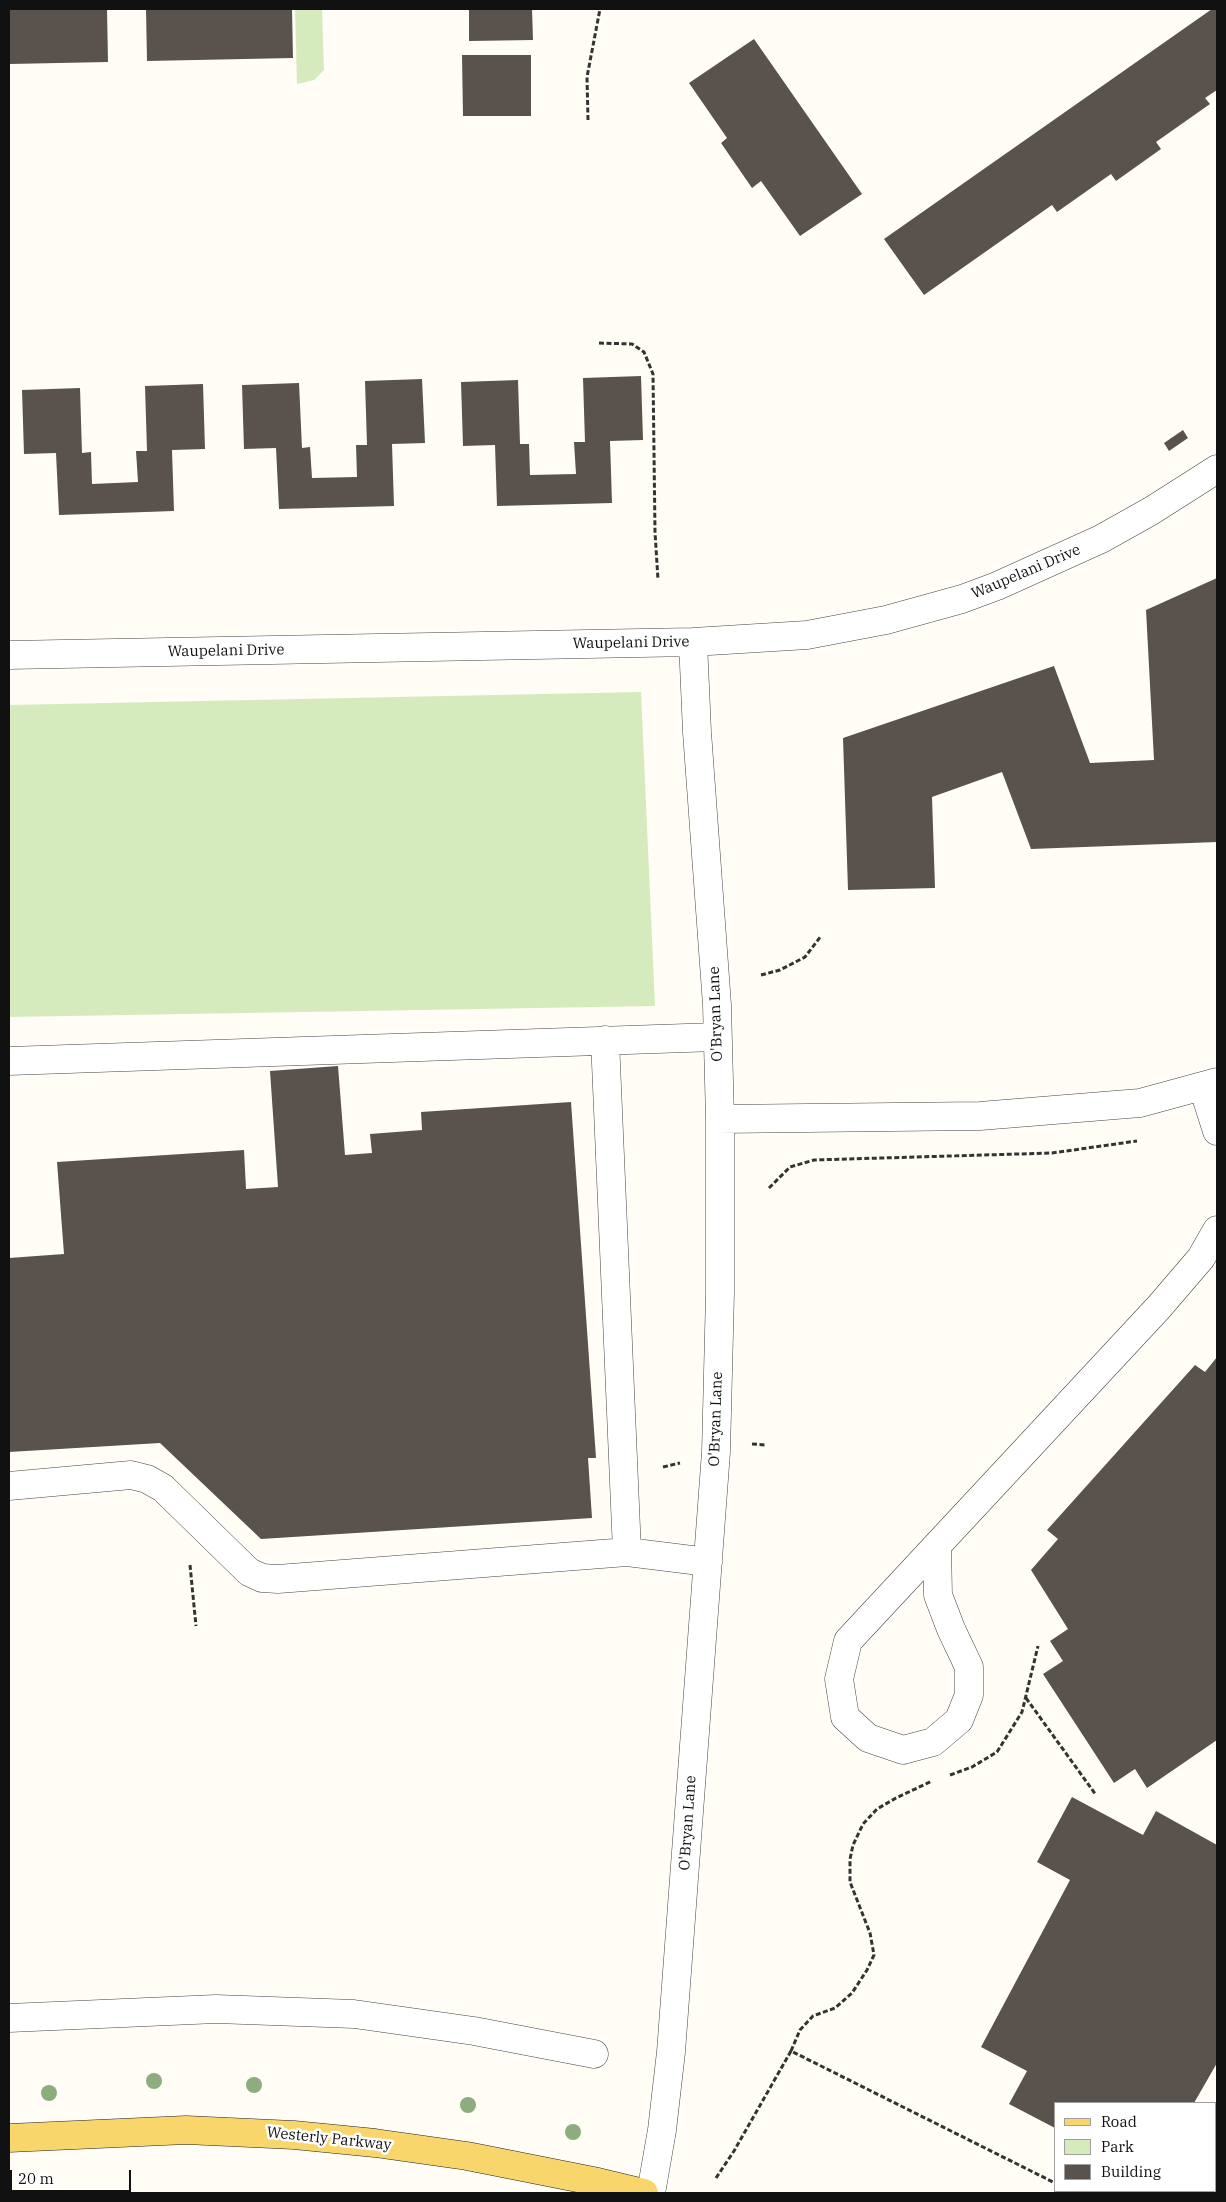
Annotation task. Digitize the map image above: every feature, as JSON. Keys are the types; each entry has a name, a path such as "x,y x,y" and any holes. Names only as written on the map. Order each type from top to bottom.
{"main road":[{"name":"Westerly Parkway","path":"9,2138 186,2130 285,2134 375,2143 467,2156 644,2193"}],"street":[{"name":"Waupelani Drive","path":"9,655 693,642 807,635 886,620 962,599 1033,570 1101,539 1151,511 1217,469"},
{"name":"O'Bryan Lane","path":"651,2193 662,2130 671,2052 708,1562 716,1422 720,1293 720,1119 716,1037 717,1005 698,742 693,642"},
{"path":"9,1061 716,1037"},
{"path":"605,1040 627,1552"},
{"path":"720,1119 980,1116 1140,1103 1210,1085 1217,1130"},
{"path":"937,1546 938,1594 951,1629 969,1667 969,1694 959,1720 933,1742 904,1750 868,1738 845,1717 839,1679 848,1641 1159,1307 1201,1258 1217,1230"},
{"path":"9,1486 131,1476 147,1479 163,1488 249,1572 262,1578 278,1579 627,1552 708,1562"},
{"path":"9,2018 216,2009 354,2014 474,2031 594,2054"}],"path":[{"path":"588,120 587,78 600,9"},
{"path":"599,343 632,344 644,352 653,374 655,532 658,580"},
{"path":"761,974 780,970 804,957 821,936"},
{"path":"769,1188 790,1167 814,1160 1052,1152 1140,1141"},
{"path":"744,1444 766,1445"},
{"path":"663,1467 681,1462"},
{"path":"947,1776 972,1767 997,1752 1022,1712 1038,1646"},
{"path":"1026,1698 1096,1795"},
{"path":"716,2178 734,2151 791,2051 800,2030 812,2016 835,2008 852,1994 874,1955 870,1933 850,1882 850,1859 853,1846 863,1824 877,1809 938,1779"},
{"path":"791,2051 1054,2182"}],"green space":[{"path":"295,9 322,9 324,70 314,80 297,84"},
{"path":"641,692 655,1006 9,1017 9,705"}],"building":[{"path":"9,9 107,9 108,62 9,64"},
{"path":"146,9 292,9 293,58 147,61"},
{"path":"469,9 532,9 533,40 469,41"},
{"path":"1212,9 1217,9 1217,90 1205,98 1210,104 1156,142 1161,149 1116,181 1111,174 1057,212 1052,205 924,295 884,239"},
{"path":"754,39 862,194 800,236 761,181 752,188 721,143 727,138 689,83"},
{"path":"462,55 531,55 531,116 463,116"},
{"path":"641,376 643,440 610,441 612,503 497,506 495,445 463,446 461,382 518,380 520,444 529,444 530,475 576,474 574,442 585,442 583,378"},
{"path":"422,379 425,443 392,444 394,506 279,509 276,448 244,449 242,385 299,383 302,448 310,447 312,478 357,477 356,445 367,445 365,381"},
{"path":"203,384 205,449 172,450 174,511 59,515 56,453 24,454 22,390 80,388 82,453 91,452 92,484 138,482 136,451 147,451 145,386"},
{"path":"1183,430 1188,438 1169,451 1164,443"},
{"path":"1217,578 1217,842 1031,849 1002,772 932,797 935,888 848,890 843,738 1054,666 1090,763 1154,760 1146,610"},
{"path":"338,1066 345,1155 372,1153 370,1134 422,1130 421,1112 571,1102 596,1458 588,1458 592,1518 261,1539 160,1443 9,1452 9,1258 64,1254 57,1162 244,1150 246,1189 278,1187 270,1071"},
{"path":"1217,1357 1217,1740 1147,1788 1135,1769 1114,1783 1043,1674 1063,1661 1050,1641 1068,1629 1031,1570 1058,1539 1047,1530 1195,1365 1205,1372"},
{"path":"1072,1797 1143,1835 1156,1811 1217,1845 1217,2063 1195,2102 1054,2102 1054,2127 1009,2104 1027,2071 981,2047 1070,1880 1037,1862"}]}
